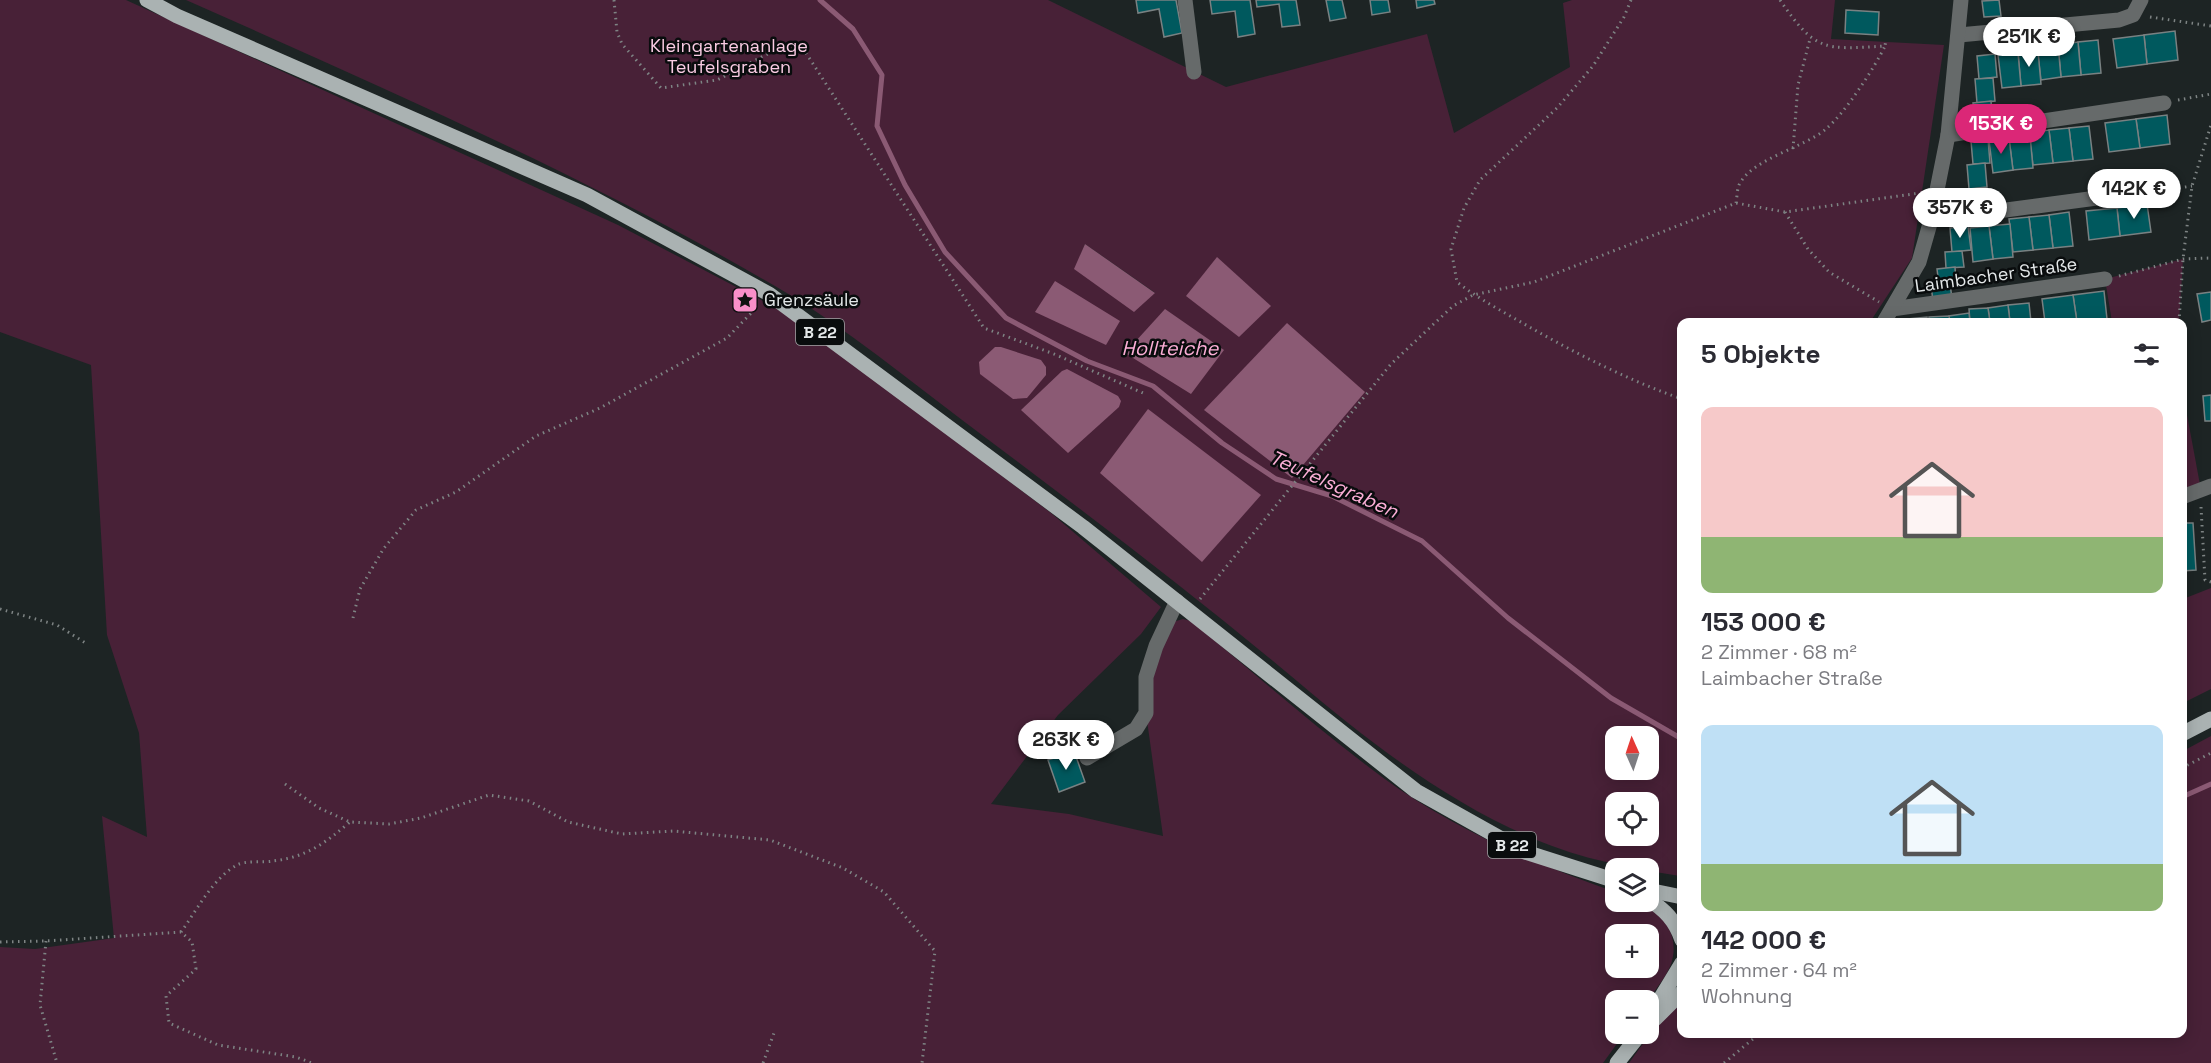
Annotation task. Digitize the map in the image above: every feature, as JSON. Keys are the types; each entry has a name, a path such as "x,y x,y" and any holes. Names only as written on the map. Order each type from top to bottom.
{"main road":[{"name":"B 22","path":"147,0 188,21 587,195 769,294 1083,526 1416,791 1524,852 1605,878"},
{"path":"2187,731 2211,719"},
{"path":"1659,892 1677,896"},
{"path":"1659,906 1672,919 1677,930"},
{"path":"1659,1001 1677,971"},
{"path":"1659,1014 1677,997"},
{"path":"1617,1063 1632,1044"}],"street":[{"path":"1185,0 1194,72"},
{"name":"Laimbacher Straße","path":"1886,318 1919,262 1931,220 1948,135 1961,0"},
{"path":"1959,35 2103,23 2133,15 2141,0"},
{"path":"1948,135 2164,103"},
{"path":"1931,220 2164,189"},
{"name":"Laimbacher Straße","path":"1892,309 2105,279"},
{"path":"2187,494 2206,488"},
{"path":"1087,758 1136,729 1146,712 1146,677 1156,646 1177,601"}],"path":[{"path":"614,0 617,32 622,44 661,88 717,80 781,47 807,53 984,328 1054,354 1143,393"},
{"path":"1631,0 1624,17 1593,66 1557,108 1480,180 1464,208 1451,249 1457,282 1473,295 1554,341 1656,390 1677,397"},
{"path":"1780,0 1800,29 1810,39 1820,44 1843,47 1885,46"},
{"path":"2133,15 2211,26"},
{"path":"1793,149 1798,85 1810,39"},
{"path":"1736,203 1738,186 1745,177 1762,164 1827,129 1876,64 1886,39"},
{"path":"2164,103 2211,94"},
{"path":"2179,318 2183,259 2192,186 2211,125"},
{"path":"1190,612 1390,364 1453,306 1473,295 1534,282 1736,203 1785,212 1937,192"},
{"path":"1785,212 1808,249 1829,272 1892,309"},
{"path":"2105,279 2183,259 2211,258"},
{"path":"353,618 360,589 384,548 416,510 456,492 536,436 600,408 727,338 769,294"},
{"path":"2206,488 2205,580 2211,582"},
{"path":"0,609 57,625 87,644"},
{"path":"2187,765 2211,753"},
{"path":"285,784 319,808 350,822 389,824 421,818 489,795 529,801 568,822 622,834 673,831 770,840 843,868 884,892 935,951 922,1063"},
{"path":"181,932 220,878 238,864 296,857 321,846 350,822"},
{"path":"0,942 181,932 192,942 196,969 166,996 169,1023 218,1045 296,1057 312,1063"},
{"path":"46,941 40,1005 57,1063"},
{"path":"763,1063 774,1033"},
{"path":"1724,1063 1754,1038"}],"green space":[{"path":"0,0 126,0 618,225 786,313 1051,513 1161,607 1141,634 1058,715 991,804 1069,814 1163,836 1146,713 1146,677 1173,622 1183,619 1191,621 1357,758 1436,813 1524,857 1605,888 1605,912 1657,912 1667,924 1673,940 1674,948 1670,968 1655,990 1605,990 1605,1044 1617,1044 1603,1063 0,1063 0,947 35,949 114,938 102,816 147,837 139,733 107,635 91,365 0,332"},
{"name":"Kleingartenanlage Teufelsgraben","path":"186,0 1048,0 1226,87 1427,34 1454,133 1570,67 1563,3 1572,0 1835,0 1831,39 1944,45 1912,258 1873,318 1677,318 1677,876 1659,873 1659,858 1605,858 1605,862 1557,848 1516,831 1438,788 1330,709 1139,554 878,356 802,302 631,207 485,135","holes":["1085,244 1154,292 1075,269"]},
{"path":"2183,259 2179,318 2111,318 2105,279"},
{"path":"2187,415 2201,490 2187,495"},
{"path":"2211,588 2211,689 2187,701 2187,597"},
{"path":"2211,736 2211,1063 1629,1063 1643,1044 1659,1044 1659,1024 1677,1006 1677,1038 2187,1038 2187,749"}],"water":[{"path":"1085,244 1155,293 1134,312 1074,269"},
{"path":"1217,257 1271,306 1239,337 1186,296"},
{"path":"1055,281 1120,321 1106,345 1035,312"},
{"name":"Hollteiche","path":"1165,309 1224,350 1191,394 1125,353"},
{"path":"1287,323 1365,392 1292,478 1204,410"},
{"path":"995,347 1041,360 1046,367 1046,375 1027,398 1013,399 980,374 979,362"},
{"path":"1067,369 1118,396 1121,401 1119,407 1068,453 1021,410 1062,371"},
{"path":"1148,409 1261,495 1202,562 1100,473"}],"building":[{"path":"1136,0 1176,0 1182,33 1164,37 1159,9 1138,13"},
{"path":"1210,0 1250,0 1255,34 1238,37 1235,11 1212,14"},
{"path":"1256,0 1296,0 1300,25 1282,27 1279,4 1257,7"},
{"path":"1326,0 1342,0 1346,18 1330,21"},
{"path":"1370,0 1388,0 1390,12 1372,15"},
{"path":"1416,0 1434,0 1435,4 1417,8"},
{"path":"1999,0 2001,16 1984,17 1982,1"},
{"path":"1846,10 1879,12 1878,35 1845,33"},
{"path":"2175,31 2178,60 2147,64 2144,35"},
{"path":"2144,35 2147,64 2117,68 2113,39"},
{"path":"2098,40 2101,73 2081,75 2078,42"},
{"path":"2078,42 2081,75 2061,77 2058,45"},
{"path":"2058,45 2061,77 2041,80 2037,47"},
{"path":"2038,51 2041,84 2021,86 2018,53"},
{"path":"2018,53 2021,86 2002,88 1998,55"},
{"path":"1995,54 1997,77 1979,79 1977,56"},
{"path":"1993,78 1995,101 1977,103 1975,79"},
{"path":"1991,101 1993,125 1976,127 1973,103"},
{"path":"2167,115 2170,144 2140,148 2136,119"},
{"path":"2136,119 2140,148 2109,152 2105,123"},
{"path":"2089,126 2093,159 2073,161 2069,128"},
{"path":"2069,128 2073,161 2053,163 2049,130"},
{"path":"2049,130 2053,163 2033,165 2029,133"},
{"path":"2030,135 2033,168 2013,170 2009,138"},
{"path":"2009,138 2013,170 1993,173 1989,140"},
{"path":"1988,139 1990,163 1973,164 1971,141"},
{"path":"1985,163 1987,187 1969,189 1967,165"},
{"path":"1982,188 1984,210 1964,212 1962,190"},
{"path":"2147,204 2151,232 2120,236 2117,208"},
{"path":"2117,208 2120,236 2089,240 2086,211"},
{"path":"2069,212 2073,246 2053,248 2049,215"},
{"path":"2049,215 2053,248 2033,250 2029,217"},
{"path":"2029,217 2033,250 2013,252 2009,219"},
{"path":"2010,224 2013,257 1993,259 1989,226"},
{"path":"1968,226 1971,250 1952,252 1950,228"},
{"path":"1989,226 1993,259 1973,262 1970,228"},
{"path":"1962,251 1964,267 1946,268 1945,252"},
{"path":"1955,267 1956,283 1939,285 1937,269"},
{"path":"1950,283 1952,299 1933,301 1931,285"},
{"path":"2104,291 2107,318 2076,318 2073,295"},
{"path":"2211,292 2211,320 2202,322 2197,294"},
{"path":"2073,295 2076,318 2044,318 2042,299"},
{"path":"2029,303 2031,318 2010,318 2008,305"},
{"path":"2008,305 2010,318 1989,318 1988,308"},
{"path":"1988,308 1989,318 1970,318 1969,309"},
{"path":"1969,313 1970,318 1949,318 1949,316"},
{"path":"1949,316 1949,318 1929,318"},
{"path":"2211,395 2211,421 2205,421 2203,396"},
{"path":"2187,523 2193,523 2196,570 2187,571"},
{"path":"1074,751 1085,782 1059,792 1048,760"}],"waterway":[{"name":"Teufelsgraben","path":"820,0 853,29 882,75 877,126 905,185 945,252 1006,318 1087,361 1153,386 1222,443 1276,479 1332,496 1422,541 1508,618 1611,698 1677,736"},
{"name":"Teufelsgraben","path":"2187,795 2211,784"}],"place":[{"name":"Grenzsäule","path":"745,300"}]}
